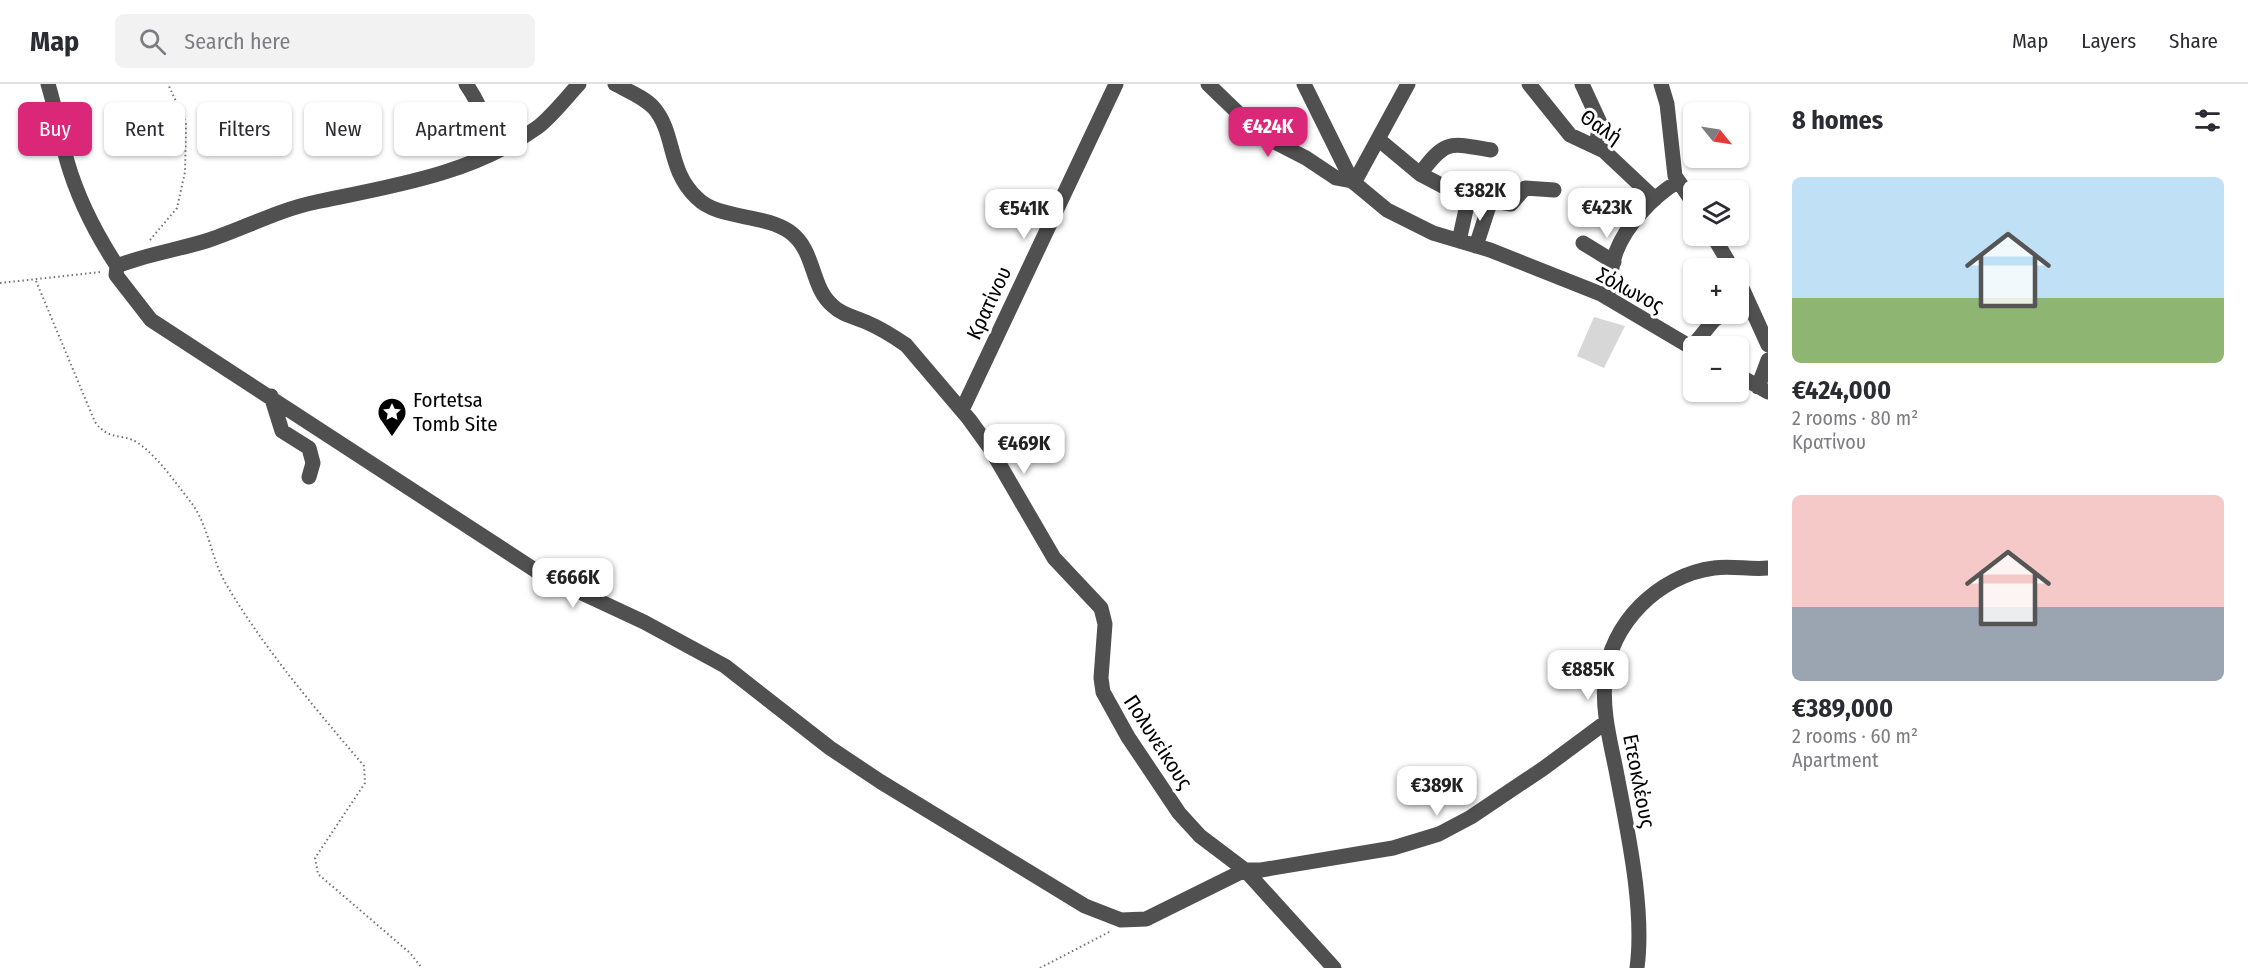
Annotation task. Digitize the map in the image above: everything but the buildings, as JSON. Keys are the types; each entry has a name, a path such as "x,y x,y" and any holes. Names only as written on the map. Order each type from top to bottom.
{"street":[{"path":"48,84 68,163 97,236 117,266 116,275 122,285 151,320 192,349 271,396 541,574 644,622 725,666 830,748 1038,880 1085,906 1121,920 1155,916 1245,870 1261,870 1385,849 1439,834 1471,817 1544,768 1606,722"},
{"path":"466,84 478,102"},
{"path":"527,133 539,126 579,84"},
{"name":"Πολυνείκους","path":"615,84 645,101 656,112 679,176 696,197 710,207 769,222 792,234 803,244 824,297 833,306 894,336 906,345 962,410 990,448 1054,558 1101,608 1105,624 1101,678 1103,692 1114,714 1188,825 1245,870 1334,968"},
{"name":"Κρατίνου","path":"962,410 1116,84"},
{"path":"1209,84 1261,135 1306,158 1336,178 1353,182 1408,84"},
{"name":"Θαλή","path":"1529,84 1570,135 1596,146 1655,200"},
{"path":"1582,84 1600,123 1596,146"},
{"path":"1661,84 1666,99 1677,182 1683,190"},
{"name":"Σόλωνος","path":"1309,88 1353,182 1402,219 1606,298 1683,344"},
{"path":"1378,138 1420,174 1460,195 1510,204 1526,188 1554,190"},
{"path":"1420,174 1437,150 1457,144 1491,150"},
{"path":"117,266 208,240 279,212 426,179 483,156"},
{"path":"1606,298 1614,262 1624,236 1655,200 1677,182"},
{"path":"1458,241 1469,196"},
{"path":"1476,246 1491,200"},
{"path":"1583,243 1614,262"},
{"path":"1749,312 1768,345"},
{"path":"1702,336 1711,324"},
{"path":"1749,382 1763,390 1768,360"},
{"path":"271,396 278,426 309,447 313,463 309,477"},
{"name":"Ετεοκλέους","path":"1637,968 1639,936 1629,839 1606,722 1605,680 1611,650 1627,620 1654,593 1669,582 1714,567 1768,568"}],"path":[{"path":"132,260 170,218 182,196 188,138 186,123 168,84"},
{"path":"0,283 94,275 117,266"},
{"path":"36,281 95,422 108,435 127,437 139,444 154,458 192,504 207,535 225,583 291,680 364,766 365,783 315,858 318,874 410,953 422,968"},
{"path":"1040,968 1109,933 1121,920"}],"shaded area":[{"path":"1594,317 1625,326 1604,368 1577,356"}],"place":[{"name":"Fortetsa Tomb Site","path":"392,438"}]}
